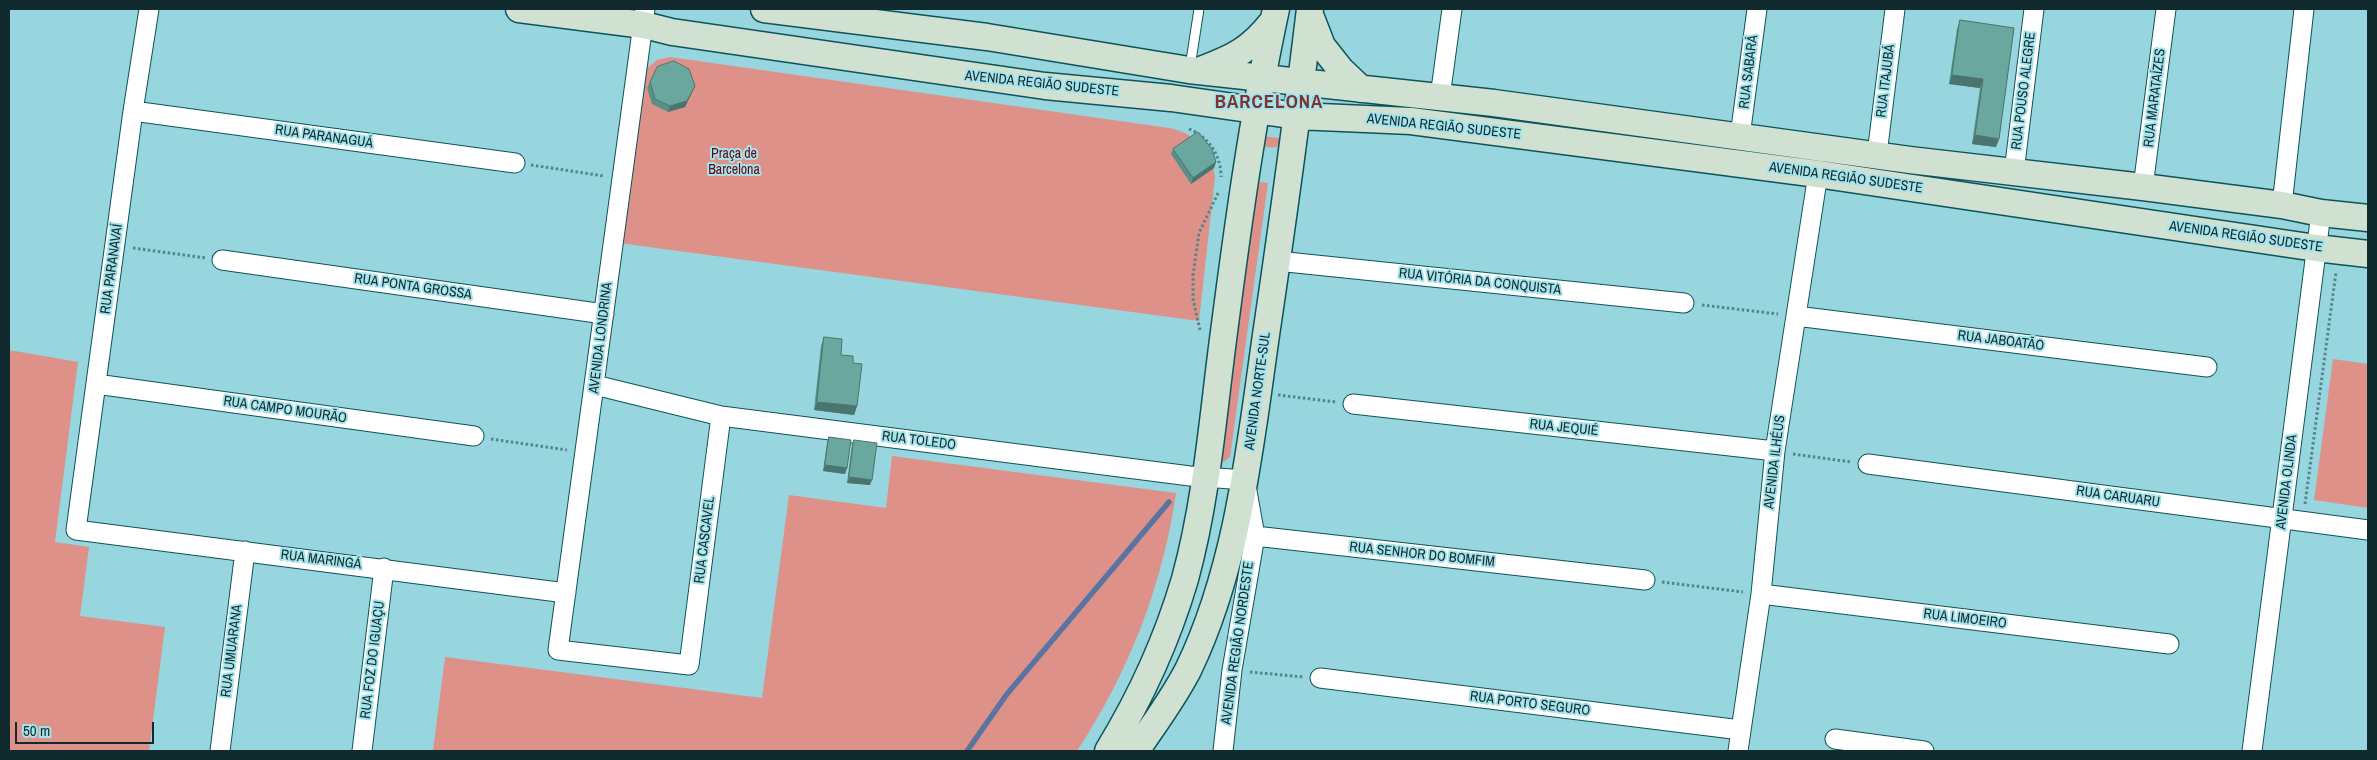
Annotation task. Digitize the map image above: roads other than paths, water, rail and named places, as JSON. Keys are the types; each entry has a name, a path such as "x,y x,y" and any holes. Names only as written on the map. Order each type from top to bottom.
{"street":[{"name":"RUA PARANAVAÍ","path":"76,530 133,111 149,9"},
{"name":"AVENIDA REGIÃO SUDESTE","path":"519,9 644,17 672,32 982,78 1171,98 1297,116 1411,121 1818,174 2316,248 2368,254"},
{"name":"AVENIDA REGIÃO SUDESTE","path":"764,9 987,37 1262,79 1440,97 2014,172 2144,187 2368,218"},
{"path":"1440,97 1452,9"},
{"name":"RUA SABARÁ","path":"1740,136 1757,9"},
{"name":"RUA ITAJUBÁ","path":"1877,154 1895,9"},
{"name":"RUA POUSO ALEGRE","path":"2014,172 2034,9"},
{"name":"RUA MARATAÍZES","path":"2144,187 2166,9"},
{"path":"2282,205 2304,9"},
{"path":"1310,12 1322,46 1340,70 1361,89"},
{"name":"AVENIDA NORTE-SUL","path":"1136,751 1168,706 1188,669 1208,622 1222,577 1245,480 1290,175 1310,12"},
{"path":"1194,70 1232,58 1256,42 1275,15"},
{"path":"1108,751 1142,690 1173,617 1194,540 1205,478 1256,111 1275,15"},
{"name":"AVENIDA LONDRINA","path":"558,650 644,17"},
{"path":"982,78 980,69 987,37"},
{"path":"1045,86 1052,80 1054,70 1050,48"},
{"path":"1215,105 1230,112 1241,122 1246,135 1248,164"},
{"name":"RUA PARANAGUÁ","path":"133,111 515,163"},
{"path":"1290,175 1299,154 1319,132 1346,117"},
{"name":"AVENIDA ILHÉUS","path":"1738,751 1761,594 1775,451 1818,174"},
{"name":"AVENIDA OLINDA","path":"2252,751 2321,213"},
{"name":"RUA PONTA GROSSA","path":"222,260 604,314"},
{"name":"RUA VITÓRIA DA CONQUISTA","path":"1277,261 1684,303"},
{"name":"RUA JABOATÃO","path":"1796,316 2207,367"},
{"name":"RUA CAMPO MOURÃO","path":"96,384 474,436"},
{"name":"RUA TOLEDO","path":"595,385 721,416 1205,478 1245,480"},
{"name":"RUA JEQUIÉ","path":"1353,404 1775,451"},
{"name":"RUA CASCAVEL","path":"558,650 689,665 721,416"},
{"name":"RUA CARUARU","path":"1868,464 2368,530"},
{"path":"1245,480 1255,536"},
{"name":"RUA MARINGÁ","path":"76,530 384,568 566,593"},
{"name":"RUA SENHOR DO BOMFIM","path":"1255,536 1645,580"},
{"name":"AVENIDA REGIÃO NORDESTE","path":"1223,751 1232,670 1255,536"},
{"name":"RUA UMUARANA","path":"220,751 245,551"},
{"name":"RUA FOZ DO IGUAÇU","path":"362,751 384,568"},
{"name":"RUA LIMOEIRO","path":"1761,594 2169,644"},
{"name":"RUA PORTO SEGURO","path":"1320,678 1741,730"},
{"path":"1835,739 1924,751"}],"lane":[{"path":"1194,70 1199,9"}],"waterway":[{"path":"967,751 1007,694 1169,502"}],"district":[{"name":"BARCELONA","path":"1269,103"}],"park label":[{"name":"Praça de Barcelona","path":"734,162"}]}
